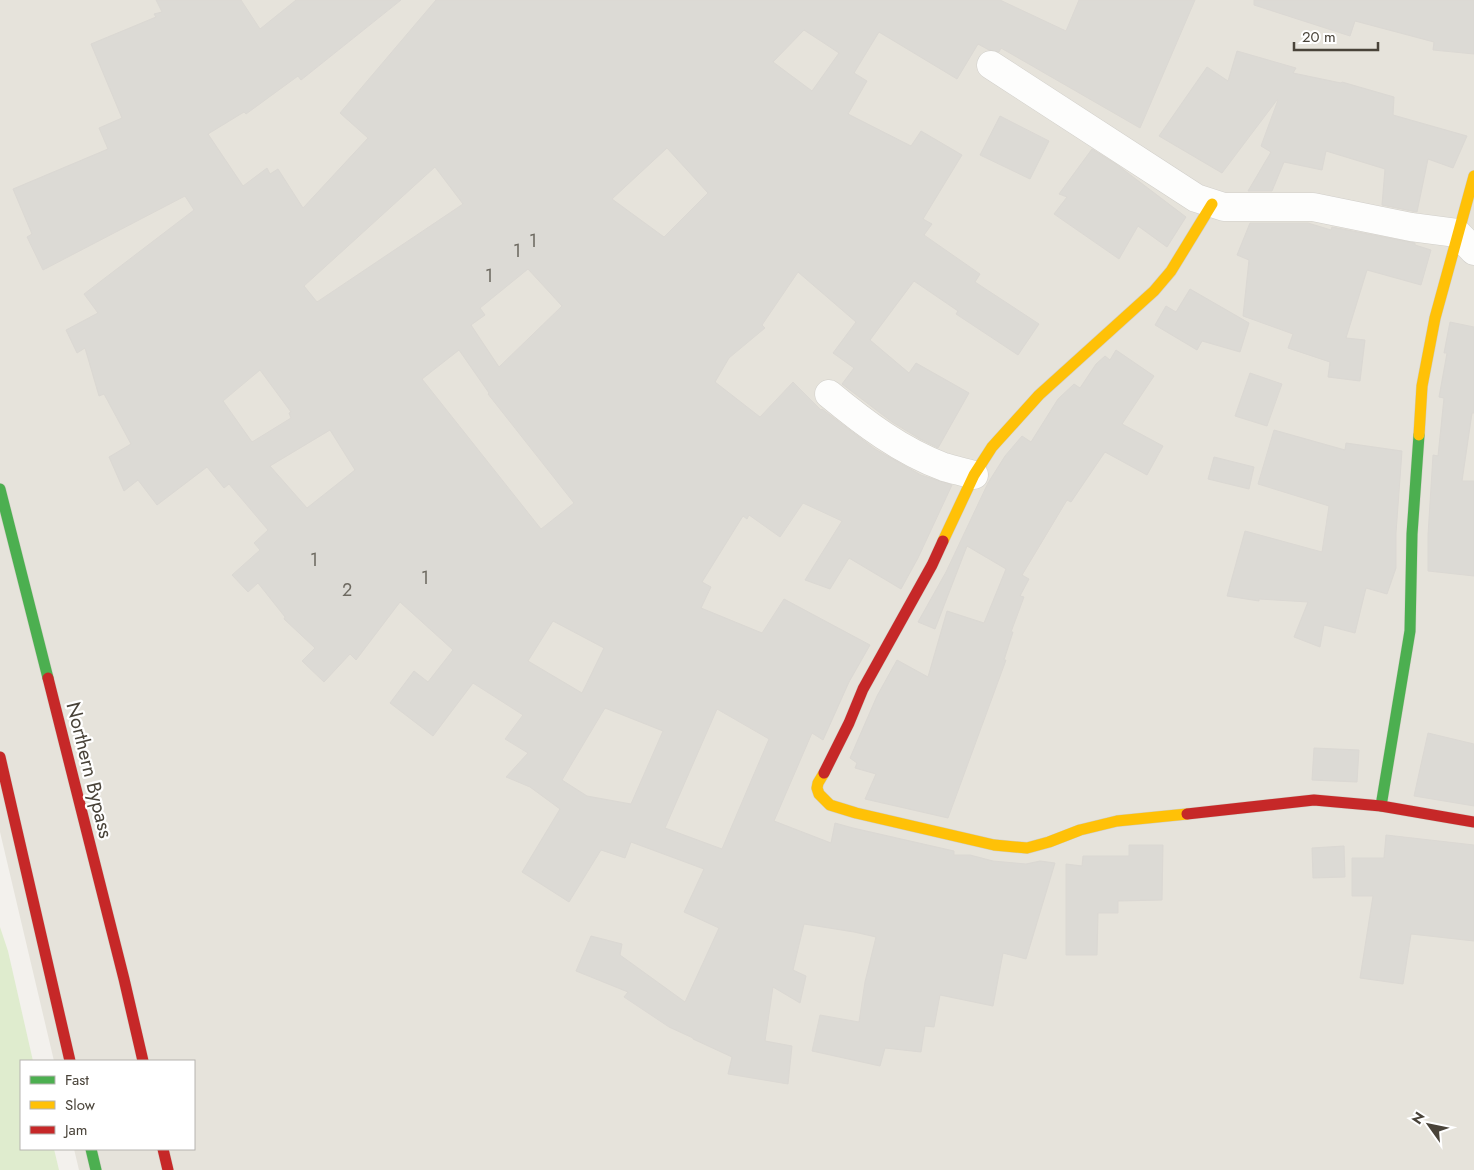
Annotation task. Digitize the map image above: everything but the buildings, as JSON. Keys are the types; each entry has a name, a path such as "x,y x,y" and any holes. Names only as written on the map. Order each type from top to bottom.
{"main road":[{"path":"1381,806 1410,631 1412,534 1422,386 1435,318 1466,242 1474,176"},
{"path":"1212,204 1171,270 1154,291 1039,395 992,447 974,475 932,565 871,673 833,756 816,788 830,805 994,845 1027,848 1080,830 1117,822 1314,800 1381,806 1474,822"},
{"name":"Northern Bypass","path":"0,489 143,1060"},
{"path":"0,757 70,1060"},
{"path":"91,1150 96,1170"},
{"path":"163,1150 168,1170"}],"street":[{"path":"991,65 1196,198 1212,204 1224,207 1313,208 1411,226 1466,242"},
{"path":"829,394 865,424 904,448 944,467 974,475"}],"shaded area":[{"path":"0,0 1474,0 1474,1170 79,1170 74,1150 195,1150 195,1060 54,1060 0,832"}],"green space":[{"path":"0,927 8,951 33,1060 20,1060 20,1150 54,1150 59,1170 0,1170"}],"traffic: fast":[{"path":"1381,806 1410,631 1412,534 1419,435"},
{"path":"0,489 48,678"},
{"path":"91,1150 96,1170"}],"traffic: slow":[{"path":"1419,435 1422,386 1435,318 1474,176"},
{"path":"943,541 974,475 992,447 1039,395 1154,291 1171,271 1212,204"},
{"path":"824,773 817,788 819,794 830,805 856,813 994,845 1027,848 1080,830 1117,821 1187,814"}],"traffic: jam":[{"path":"824,773 849,723 863,689 932,565 943,541"},
{"path":"48,678 143,1060"},
{"path":"0,757 70,1060"},
{"path":"1187,814 1314,800 1381,806 1474,822"},
{"path":"163,1150 168,1170"}]}
